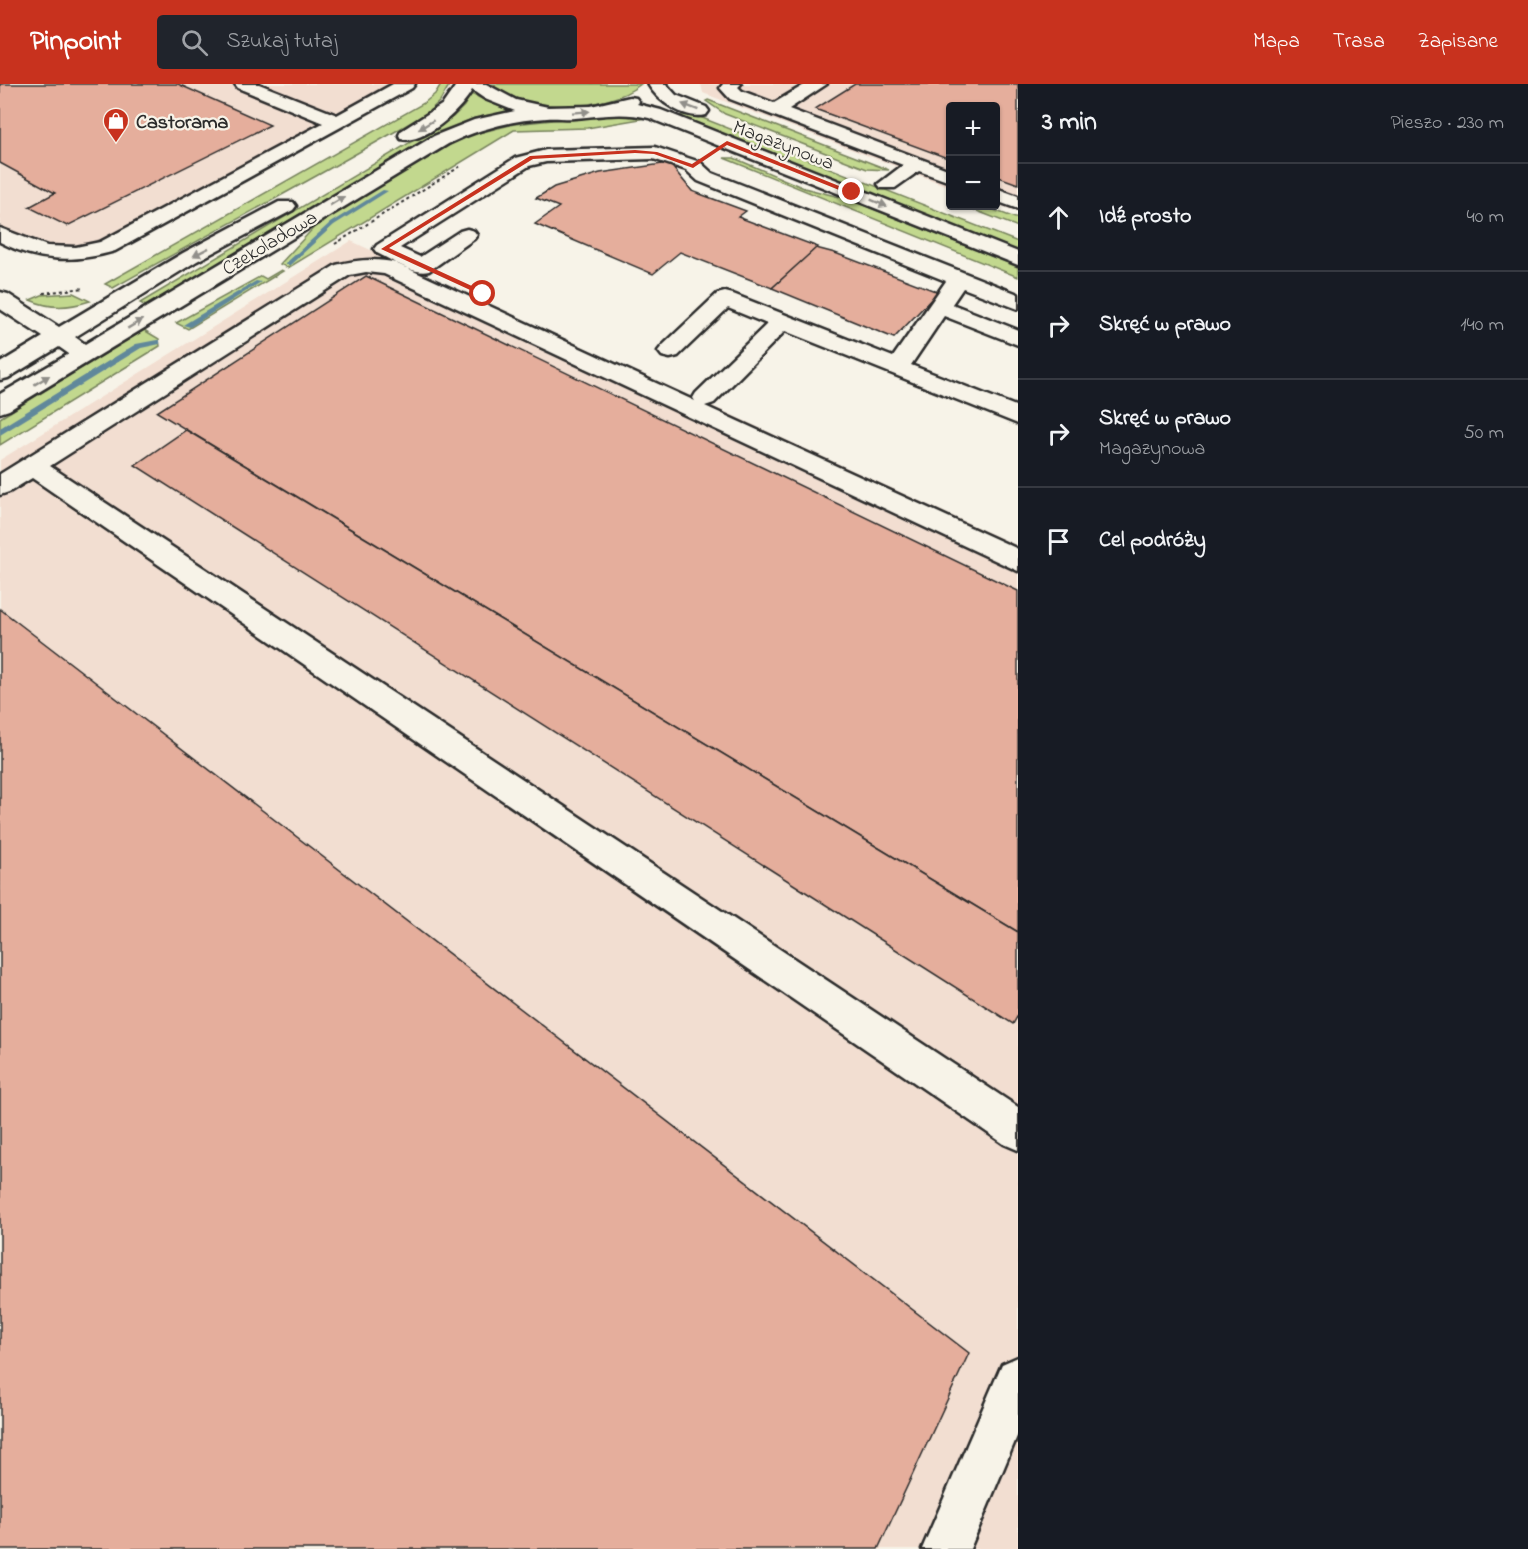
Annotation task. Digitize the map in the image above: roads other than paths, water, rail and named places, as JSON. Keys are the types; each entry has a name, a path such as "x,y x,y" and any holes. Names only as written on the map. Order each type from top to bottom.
{"street":[{"path":"244,84 338,122"},
{"path":"0,234 32,250 58,255 104,248 406,84"},
{"path":"394,143 446,112 457,100 466,84"},
{"path":"475,84 490,96 512,105 551,112 581,112 610,108 639,98 657,84"},
{"name":"Magazynowa","path":"657,84 661,92 671,100 721,119"},
{"path":"732,84 729,88 736,95 946,174"},
{"path":"775,110 818,84"},
{"name":"Magazynowa","path":"610,108 634,109 655,114 1018,259"},
{"name":"Czekoladowa","path":"0,405 368,182 452,134 483,123 551,112"},
{"path":"693,166 727,143"},
{"path":"593,344 384,249 522,162 532,158 635,152 655,153 693,166 705,177 1018,302"},
{"path":"543,176 573,156"},
{"path":"888,184 918,163"},
{"name":"Magazynowa","path":"867,176 909,193"},
{"path":"1000,195 1018,202"},
{"name":"Czekoladowa","path":"0,374 60,339 132,292 304,196"},
{"path":"421,266 466,235"},
{"path":"0,486 344,270 366,266 388,268 1018,561"},
{"path":"897,368 959,278"},
{"path":"0,299 85,354"},
{"path":"670,351 725,299 1018,416"},
{"path":"940,307 1018,338"},
{"path":"705,398 782,321"},
{"path":"32,466 1018,1130"},
{"path":"946,1549 1018,1380"}],"waterway":[{"path":"288,264 332,224 385,191"},
{"path":"187,325 258,282"},
{"path":"0,432 139,346 157,342"}],"place":[{"name":"Castorama","path":"116,144"}]}
